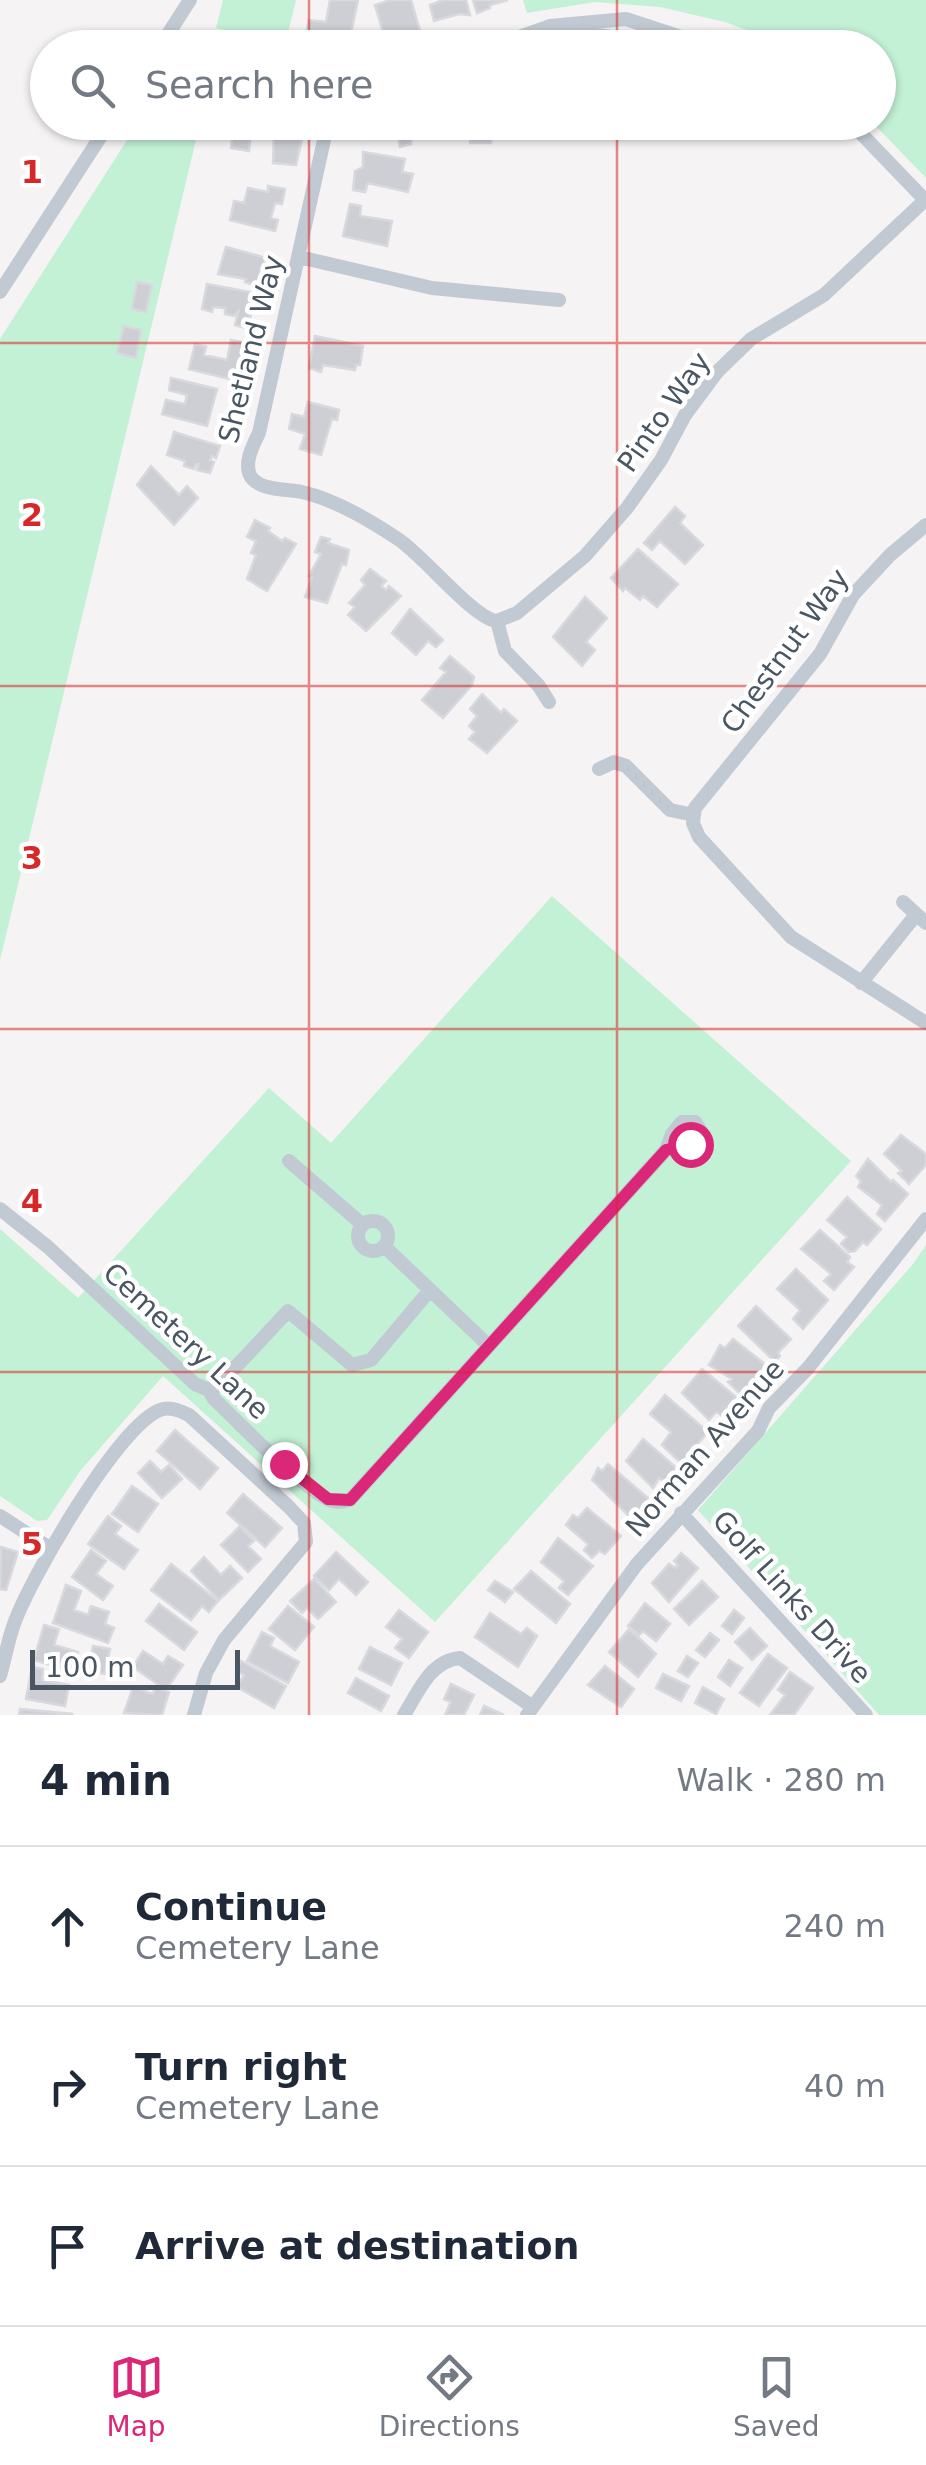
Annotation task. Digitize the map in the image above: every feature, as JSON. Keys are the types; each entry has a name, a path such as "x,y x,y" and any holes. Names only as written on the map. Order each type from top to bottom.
{"street":[{"path":"171,30 190,0"},
{"path":"539,30 550,26 572,30"},
{"path":"0,292 98,140"},
{"name":"Shetland Way","path":"324,140 259,433 250,454 252,479 264,486 304,492 364,518 426,559 476,612 497,622"},
{"path":"867,140 925,200"},
{"name":"Pinto Way","path":"497,622 518,613 538,596 585,556 617,520 717,372 751,339 824,296 925,200"},
{"path":"298,257 432,288 559,300"},
{"name":"Chestnut Way","path":"694,815 820,654 853,595 926,525"},
{"path":"497,622 506,651 549,702"},
{"path":"599,769 614,762 626,766 670,810 694,815 699,837 792,938 926,1023"},
{"path":"861,983 920,920 903,902"},
{"name":"Cemetery Lane","path":"0,1210 48,1247 194,1384 208,1390 284,1464 328,1499 341,1502 350,1500 666,1150"},
{"path":"290,1161 363,1225 358,1235 361,1245 375,1251 384,1246 488,1346"},
{"name":"Norman Avenue","path":"530,1711 637,1564 758,1431 769,1408 808,1368 926,1219"},
{"path":"208,1390 218,1386 288,1312 352,1365 360,1365 371,1360 430,1290"},
{"path":"0,1676 14,1624 74,1508 146,1420 161,1409 176,1409 189,1416 288,1506 304,1523 306,1542 224,1640 206,1673 194,1715"},
{"name":"Golf Links Drive","path":"681,1513 866,1715"},
{"path":"0,1516 51,1549"},
{"path":"404,1715 433,1670 446,1660 460,1658 530,1711"}],"green space":[{"path":"223,0 296,0 289,30 216,28"},
{"path":"523,0 926,0 926,178 889,140 896,140 896,30 747,30 660,7 595,2 527,13"},
{"path":"127,140 196,140 0,960 0,339"},
{"path":"552,896 851,1161 435,1622 163,1376 81,1470 47,1520 37,1521 0,1496 0,1229 78,1298 269,1088 331,1143"},
{"path":"926,1245 926,1715 879,1715 698,1510"}],"building":[{"path":"330,0 358,0 352,30 307,30 309,20 326,22"},
{"path":"411,0 420,30 382,30 375,5"},
{"path":"443,0 466,0 470,15 434,21 430,5"},
{"path":"473,0 508,0 477,13"},
{"path":"232,140 250,140 249,151 231,148"},
{"path":"274,140 302,140 296,165 273,163"},
{"path":"399,140 411,140 411,144 400,147"},
{"path":"470,140 491,140 491,143"},
{"path":"363,152 405,159 402,172 413,174 408,192 368,183 365,192 353,190 355,171 363,167"},
{"path":"268,186 285,189 282,204 275,203 271,218 278,220 275,231 230,220 234,201 244,203 248,188 268,192"},
{"path":"350,204 361,206 360,216 392,221 387,246 343,236"},
{"path":"226,247 263,257 259,287 245,282 246,279 218,274"},
{"path":"137,282 152,285 146,312 132,309"},
{"path":"207,284 255,293 257,304 251,305 248,313 249,329 235,325 238,312 234,316 225,314 225,308 213,307 212,312 202,309"},
{"path":"124,326 141,330 136,358 117,353"},
{"path":"315,336 363,346 360,365 355,370 323,365 321,372 309,368"},
{"path":"231,340 247,343 238,381 189,369 195,344 206,347 204,355 227,360"},
{"path":"171,378 217,389 207,426 162,414 166,400 185,404 187,395 169,390"},
{"path":"308,402 339,410 337,420 332,419 321,455 300,449 305,434 289,429 292,414 304,417"},
{"path":"174,432 220,446 216,458 212,456 210,460 214,462 210,473 197,470 199,464 194,469 167,455"},
{"path":"151,466 179,495 187,486 198,498 174,525 137,485"},
{"path":"675,507 685,516 680,523 703,545 685,564 660,541 652,550 644,543"},
{"path":"255,520 282,541 285,538 296,544 267,591 247,579 256,555 251,553 256,541 247,537"},
{"path":"321,537 349,550 327,603 305,597 312,578 309,576 321,554 315,552"},
{"path":"638,549 678,584 657,607 643,596 640,600 625,588 623,591 611,578"},
{"path":"370,569 386,581 381,586 386,590 389,586 401,596 366,631 348,615 355,607 349,603 365,585 361,580"},
{"path":"585,597 607,618 586,642 595,650 582,666 553,637"},
{"path":"410,609 443,640 436,647 428,641 416,655 392,633"},
{"path":"450,656 474,677 472,685 443,718 422,700 446,672 440,668"},
{"path":"482,694 501,713 504,709 517,721 487,753 469,739 475,732 469,726 477,716 470,709"},
{"path":"901,1135 926,1154 926,1165 909,1184 884,1154"},
{"path":"868,1159 908,1194 885,1221 877,1214 882,1205 858,1187 861,1181 856,1176"},
{"path":"847,1197 881,1229 867,1245 863,1242 849,1252 841,1244 847,1237 827,1220"},
{"path":"820,1230 850,1257 847,1262 854,1267 834,1290 824,1281 831,1274 801,1249"},
{"path":"796,1269 828,1300 803,1329 793,1319 800,1310 777,1289"},
{"path":"756,1306 791,1339 775,1362 738,1326"},
{"path":"733,1339 766,1365 741,1395 728,1382 732,1379 709,1365 720,1345 725,1348"},
{"path":"702,1369 736,1397 721,1415 716,1412 709,1420 682,1393"},
{"path":"665,1395 708,1432 681,1463 662,1445 671,1432 650,1414"},
{"path":"175,1430 218,1468 200,1489 157,1451"},
{"path":"643,1439 680,1471 666,1483 659,1478 653,1488 626,1461"},
{"path":"150,1461 161,1472 169,1465 182,1479 162,1498 138,1473"},
{"path":"608,1464 649,1499 632,1519 592,1480 598,1468 602,1471"},
{"path":"132,1486 158,1504 138,1532 112,1514"},
{"path":"243,1494 282,1528 265,1547 227,1513"},
{"path":"587,1508 621,1536 605,1554 599,1551 592,1558 584,1550 588,1544 566,1525 573,1515 578,1518"},
{"path":"108,1516 121,1526 115,1534 138,1550 124,1569 88,1544"},
{"path":"240,1526 254,1541 248,1546 261,1559 248,1572 221,1545"},
{"path":"558,1538 593,1566 568,1595 559,1588 564,1581 541,1562"},
{"path":"1,1547 18,1552 6,1590 0,1589"},
{"path":"91,1550 106,1561 96,1574 113,1586 103,1600 72,1577"},
{"path":"336,1552 368,1582 356,1595 339,1579 329,1590 314,1576"},
{"path":"681,1553 698,1568 669,1602 652,1583 669,1564 675,1568 678,1565 674,1561"},
{"path":"204,1557 221,1575 230,1566 242,1578 219,1600 191,1571"},
{"path":"171,1564 218,1601 209,1612 202,1606 191,1620 151,1590"},
{"path":"531,1571 570,1604 556,1623 514,1589"},
{"path":"314,1579 336,1602 318,1619 307,1608 302,1613 290,1601"},
{"path":"495,1581 513,1592 505,1602 488,1590"},
{"path":"702,1581 718,1597 689,1625 674,1609"},
{"path":"66,1585 81,1591 74,1610 88,1615 91,1606 109,1612 105,1624 114,1628 108,1643 53,1623"},
{"path":"645,1603 670,1624 656,1641 628,1626"},
{"path":"159,1604 197,1632 184,1650 146,1621"},
{"path":"288,1606 314,1627 295,1650 269,1629"},
{"path":"399,1610 428,1632 409,1658 395,1648 402,1639 386,1627"},
{"path":"734,1610 744,1618 732,1634 722,1626"},
{"path":"490,1613 521,1634 527,1628 537,1636 518,1667 475,1637"},
{"path":"44,1625 59,1629 54,1645 78,1652 72,1672 34,1660"},
{"path":"750,1628 767,1646 752,1660 735,1642"},
{"path":"629,1629 656,1654 638,1677 609,1652"},
{"path":"262,1632 274,1638 270,1646 299,1662 288,1683 247,1661"},
{"path":"710,1633 719,1640 705,1657 696,1650"},
{"path":"93,1646 110,1649 105,1674 88,1671"},
{"path":"370,1647 402,1663 391,1685 359,1669"},
{"path":"143,1651 163,1664 168,1656 183,1665 166,1690 133,1667"},
{"path":"768,1654 787,1668 759,1706 740,1693"},
{"path":"687,1656 698,1663 688,1677 678,1671"},
{"path":"729,1660 742,1668 730,1686 718,1677"},
{"path":"241,1661 286,1686 274,1708 237,1687 244,1675 236,1671"},
{"path":"605,1666 634,1689 621,1707 588,1685"},
{"path":"32,1667 43,1669 42,1680 69,1685 65,1706 26,1699"},
{"path":"790,1672 813,1688 794,1715 770,1715 785,1695 778,1690"},
{"path":"663,1674 689,1686 681,1701 656,1688"},
{"path":"356,1678 389,1696 381,1711 348,1693"},
{"path":"451,1684 474,1695 464,1715 445,1715 451,1702 444,1699"},
{"path":"133,1687 153,1694 155,1687 169,1692 162,1715 124,1713"},
{"path":"703,1687 724,1699 716,1714 695,1703"},
{"path":"484,1706 504,1715 480,1715"},
{"path":"20,1709 72,1714 72,1715 19,1715"}],"route":[{"path":"284,1464 328,1499 350,1500 666,1150 690,1144"}]}
